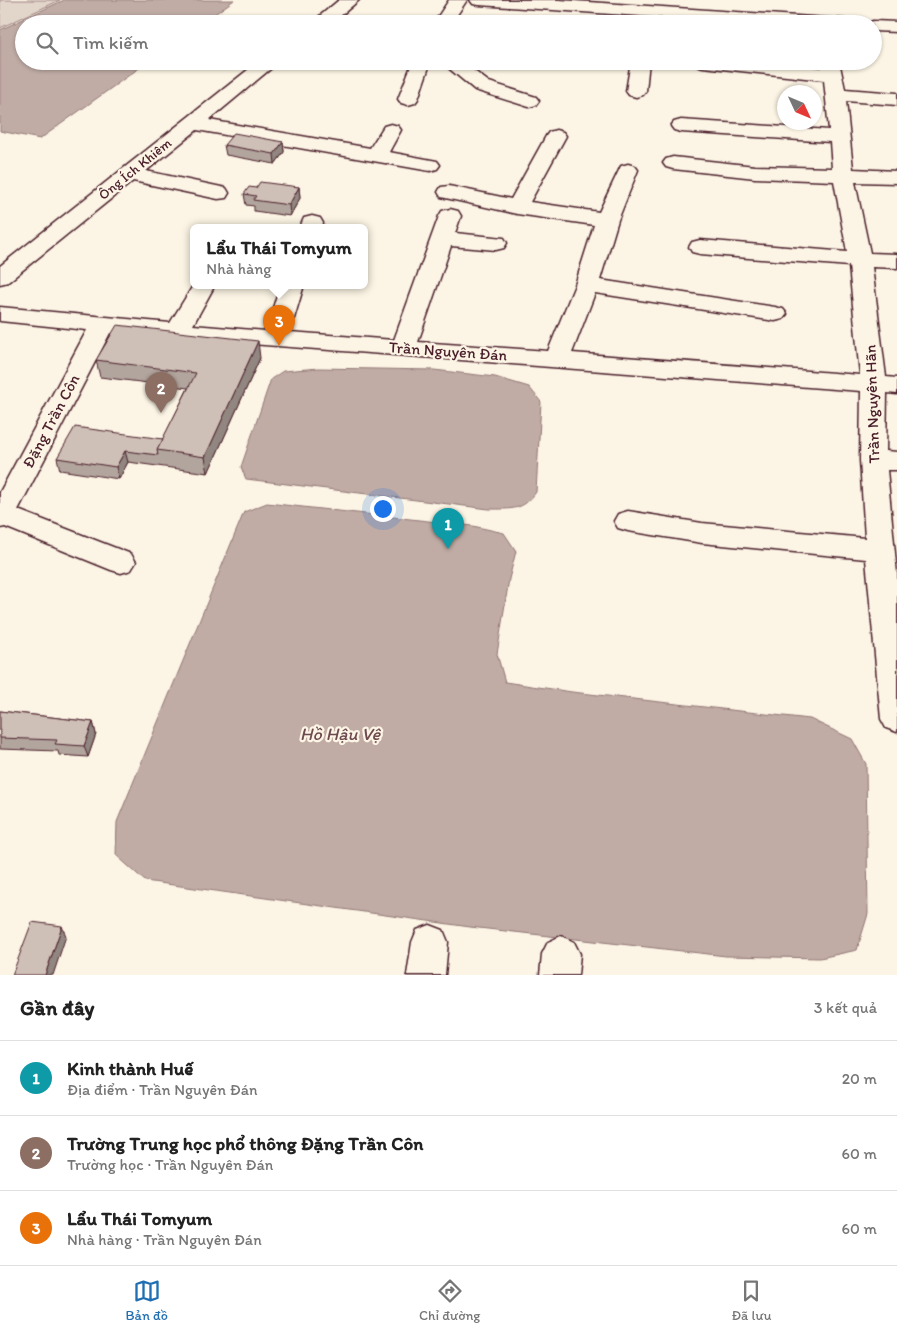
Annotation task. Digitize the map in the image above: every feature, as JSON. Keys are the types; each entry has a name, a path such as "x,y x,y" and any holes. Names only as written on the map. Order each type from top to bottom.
{"street":[{"path":"331,15 350,0"},
{"path":"448,15 458,0"},
{"path":"480,0 552,2 655,12 739,15"},
{"path":"882,26 897,27"},
{"name":"Ông Ích Khiêm","path":"0,277 260,70"},
{"path":"408,99 419,70"},
{"path":"460,70 482,86 529,101"},
{"path":"636,91 639,70"},
{"path":"776,70 832,77 897,99"},
{"name":"Trần Nguyên Hãn","path":"832,77 843,174 886,385 885,460 880,550 897,719"},
{"path":"192,123 430,166"},
{"path":"681,126 839,136"},
{"path":"376,156 391,130"},
{"path":"517,207 556,136"},
{"path":"673,163 755,172 897,177"},
{"path":"558,358 587,285 607,220 628,170"},
{"path":"128,174 218,193"},
{"path":"449,192 517,207 607,220"},
{"path":"404,347 446,227 496,243"},
{"path":"700,247 860,260 897,261"},
{"path":"587,285 775,314"},
{"path":"178,330 202,289"},
{"path":"276,338 291,289"},
{"name":"Trần Nguyên Đán","path":"0,314 102,325 558,358 886,385"},
{"name":"Đặng Trần Côn","path":"1,516 102,325"},
{"path":"1,516 122,562"},
{"path":"628,521 702,533 880,550"}],"shaded area":[{"path":"0,0 60,0 28,15 15,15 15,21 0,28"}],"water":[{"path":"64,0 234,0 213,15 32,15"},
{"path":"15,23 15,70 136,70 40,139 0,131 0,30"},
{"path":"319,368 434,370 495,377 529,387 541,402 536,492 526,503 516,508 489,509 246,479 241,467 271,379 283,371"},
{"name":"Hồ Hậu Vệ","path":"267,503 473,526 504,533 516,551 509,579 497,654 505,682 572,692 810,719 852,739 866,764 868,914 857,950 820,958 726,956 470,927 145,881 116,855 117,822 244,512"}],"building":[{"path":"234,133 283,142 274,154 224,145"},
{"path":"260,182 299,187 289,205 253,200 256,196 244,194 249,187 256,188"},
{"path":"117,325 258,341 205,457 157,450 196,373 96,360"},
{"path":"75,427 163,439 157,450 158,455 125,451 116,467 57,458"},
{"path":"0,711 93,722 84,746 55,744 57,740 0,738"},
{"path":"32,922 62,926 45,975 12,975"}],"place":[{"name":"Lẩu Thái Tomyum","path":"279,346"},
{"name":"Trường Trung học phổ thông Đặng Trần Côn","path":"161,413"},
{"name":"Kinh thành Huế","path":"448,549"}]}
